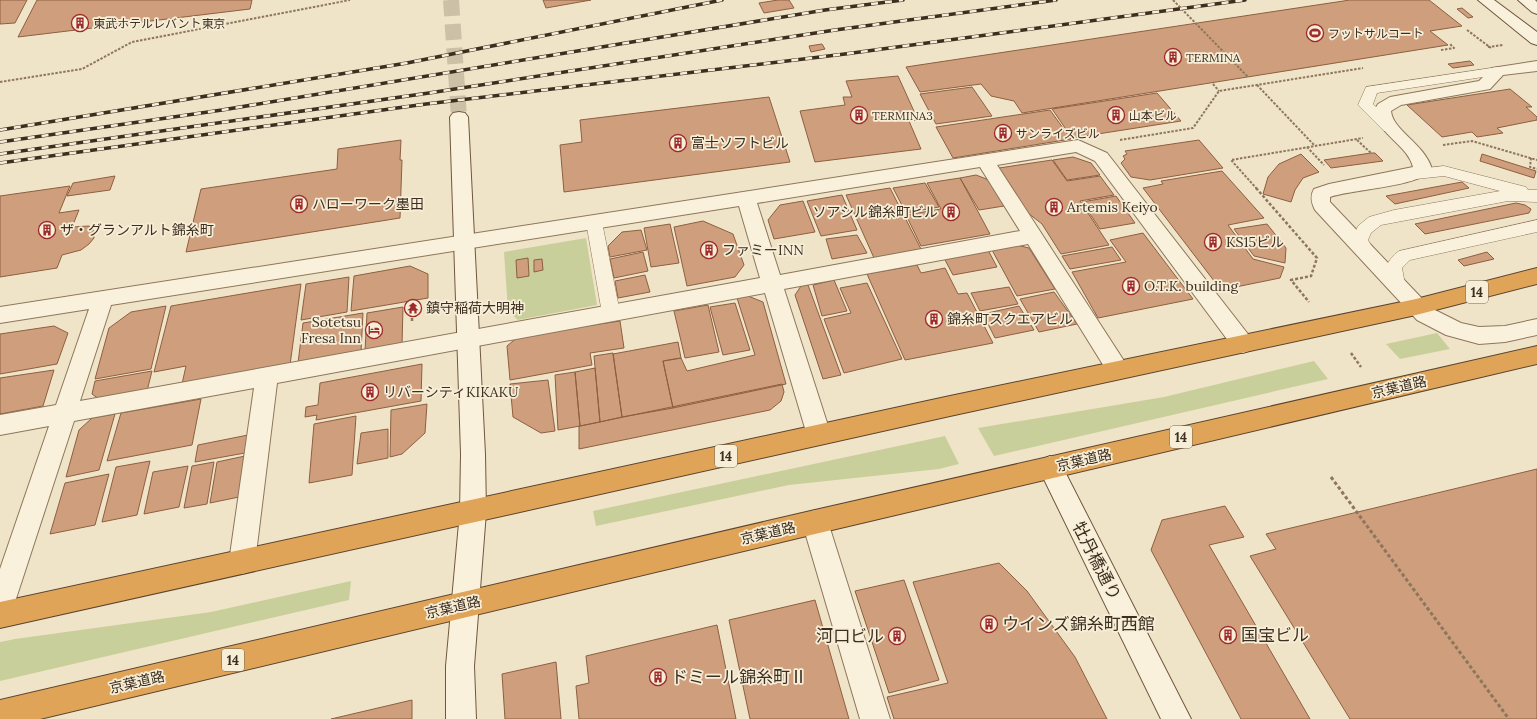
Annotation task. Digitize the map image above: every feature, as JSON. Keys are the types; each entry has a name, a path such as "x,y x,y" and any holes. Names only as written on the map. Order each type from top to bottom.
{"highway":[{"name":"14","path":"0,615 818,435 1416,307 1537,276"},
{"name":"京葉道路","path":"0,714 815,522 1537,355"}],"street":[{"path":"1485,0 1537,40"},
{"path":"1525,0 1537,9"},
{"path":"1537,66 1498,71 1484,85 1407,98 1388,104 1382,112 1389,128 1418,155 1423,169 1416,174 1329,190 1321,193 1320,200 1322,205 1416,307 1444,325 1482,337 1508,334 1537,327"},
{"path":"459,117 473,454 473,512 467,604 460,666 461,719"},
{"path":"0,315 1078,146 1101,157 1242,344"},
{"path":"985,160 1118,370"},
{"path":"746,198 818,435"},
{"path":"0,425 1033,236"},
{"path":"0,608 103,298"},
{"path":"242,562 267,376"},
{"name":"牡丹橋通り","path":"1050,468 1176,719"},
{"path":"815,522 875,719"}],"lane":[{"path":"1416,174 1444,171 1537,196"},
{"path":"1365,251 1360,240 1364,230 1375,221 1394,216 1508,195 1537,196"},
{"path":"594,222 611,313"},
{"path":"1396,284 1392,273 1395,263 1405,255 1424,249 1537,226"}],"path":[{"path":"0,82 82,69 132,42 350,0"},
{"path":"1173,0 1248,77"},
{"path":"1467,30 1497,52"},
{"path":"1441,50 1454,48 1450,44"},
{"path":"1483,49 1504,44"},
{"path":"1078,146 1193,128 1219,91 1364,68"},
{"path":"1213,84 1219,91"},
{"path":"1256,85 1314,145"},
{"path":"1357,139 1371,153"},
{"path":"1438,143 1444,146 1472,140 1537,160"},
{"path":"1307,147 1325,166"},
{"path":"1531,158 1530,167 1537,169"},
{"path":"1351,353 1363,370"},
{"path":"1331,477 1509,719"}],"green space":[{"path":"586,238 597,305 518,320 508,311 504,252"},
{"path":"1437,333 1450,349 1400,359 1386,344"},
{"path":"1314,361 1328,379 994,456 978,428 1164,397"},
{"path":"945,436 959,464 939,469 789,485 596,526 593,511"},
{"path":"351,581 349,600 0,681 0,642 211,612"}],"building":[{"path":"0,0 27,0 15,23 0,24"},
{"name":"東武ホテルレバント東京","path":"37,0 252,0 250,9 18,37"},
{"path":"543,0 591,0 546,8"},
{"path":"789,0 794,8 764,13 759,3"},
{"name":"TERMINA","path":"1350,0 1429,0 1462,26 1430,31 1448,45 1022,113 1014,101 991,96 981,84 920,92 906,67"},
{"path":"1462,8 1473,17 1468,18 1457,9"},
{"path":"822,44 825,49 811,52 809,46"},
{"path":"1470,61 1474,65 1453,68 1448,64"},
{"name":"TERMINA3","path":"898,76 918,120 909,121 921,149 815,162 800,111 845,105 843,97 852,97 846,81"},
{"path":"972,87 992,116 936,124 920,94"},
{"path":"1510,89 1532,107 1526,107 1537,117 1537,120 1497,128 1503,133 1477,137 1472,132 1442,137 1407,105"},
{"name":"山本ビル","path":"1157,93 1181,121 1072,138 1052,109"},
{"name":"富士ソフトビル","path":"769,97 790,162 564,192 560,145 582,142 580,120"},
{"name":"サンライズビル","path":"1050,110 1071,139 953,158 936,127"},
{"name":"ハローワーク墨田","path":"401,140 400,160 402,160 400,218 186,252 201,189 337,169 338,149"},
{"path":"1199,140 1223,168 1150,180 1131,177 1121,163 1125,159 1123,156 1127,154 1125,151"},
{"path":"1375,153 1383,161 1331,168 1324,160"},
{"path":"1301,154 1319,172 1303,178 1295,190 1291,202 1263,194 1268,177 1279,164"},
{"path":"1482,154 1536,171 1534,178 1480,161"},
{"path":"1073,157 1091,163 1100,175 1067,180 1053,160"},
{"name":"Artemis Keiyo","path":"1052,160 1067,181 1100,176 1114,195 1080,201 1109,245 1061,254 1042,224 1028,213 999,168"},
{"name":"KS15ビル","path":"1222,171 1264,218 1228,225 1253,259 1284,267 1280,278 1221,290 1143,188 1163,184 1161,181"},
{"path":"976,175 989,180 1004,206 979,210 960,178"},
{"path":"115,176 110,190 67,196 73,183"},
{"name":"ソアシル錦糸町ビル","path":"960,178 990,234 921,246 906,215 941,209 927,183"},
{"path":"1462,182 1469,188 1395,204 1386,196"},
{"path":"925,183 939,207 906,213 893,188"},
{"name":"ザ・グランアルト錦糸町","path":"70,186 59,213 79,210 72,227 89,226 93,229 94,238 81,250 62,255 57,268 0,277 0,196"},
{"path":"890,188 921,249 874,258 846,195"},
{"path":"842,195 857,230 821,236 807,201"},
{"path":"1116,196 1135,223 1100,229 1082,202"},
{"path":"803,201 815,232 774,239 768,220 780,205"},
{"path":"1516,203 1525,205 1531,209 1529,213 1425,234 1415,224"},
{"name":"ファミーINN","path":"703,221 733,234 744,265 735,277 687,286 674,227"},
{"path":"670,224 679,263 651,267 644,228"},
{"path":"1267,224 1286,248 1285,263 1254,256 1234,229"},
{"path":"641,230 647,250 610,257 608,246 622,232"},
{"name":"O.T.K. building","path":"1143,233 1193,299 1098,318 1072,272 1126,262 1110,240"},
{"path":"857,235 867,253 832,259 826,239"},
{"path":"1017,245 1029,248 1055,289 1017,296 992,250"},
{"path":"1112,247 1121,260 1070,269 1062,256"},
{"path":"988,250 997,267 953,275 944,258"},
{"path":"643,252 648,271 614,278 610,259"},
{"path":"1487,252 1494,259 1464,266 1458,260"},
{"path":"528,258 529,276 517,278 516,260"},
{"path":"542,259 543,270 534,272 534,260"},
{"name":"錦糸町スクエアビル","path":"917,265 921,273 945,268 958,294 967,293 993,343 905,360 867,274"},
{"path":"410,266 428,274 428,298 351,311 354,276"},
{"path":"645,275 650,292 618,298 615,281"},
{"path":"349,277 347,312 301,320 306,284"},
{"path":"834,280 847,311 822,316 813,285"},
{"path":"867,283 902,359 844,373 824,319 851,313 840,288"},
{"path":"301,284 290,365 182,384 186,366 154,372 171,306"},
{"path":"808,285 841,375 823,379 795,295 801,286"},
{"path":"1009,287 1018,304 980,311 971,293"},
{"path":"1054,292 1077,324 1039,332 1020,299"},
{"path":"748,296 763,302 786,384 673,408 663,361 681,358 687,371 755,355 737,298"},
{"path":"735,303 750,350 723,355 710,307"},
{"name":"鎮守稲荷大明神","path":"417,304 416,311 408,312 409,305"},
{"path":"708,305 719,352 685,358 674,311"},
{"path":"166,306 151,369 95,379 109,328 131,312"},
{"path":"1019,306 1034,330 995,338 983,314"},
{"path":"403,307 402,345 365,351 367,313"},
{"path":"363,313 361,352 298,363 303,323"},
{"path":"620,321 624,348 590,353 592,365 510,380 507,346 519,336"},
{"path":"54,326 68,333 57,364 0,374 0,334"},
{"path":"678,342 681,358 663,361 673,408 622,417 613,354"},
{"path":"613,353 622,417 600,422 594,356"},
{"name":"リバーシティKIKAKU","path":"422,364 421,401 316,420 317,415 305,417 306,407 318,405 320,383"},
{"path":"595,368 600,422 580,426 575,372"},
{"path":"54,370 43,406 0,414 0,378"},
{"path":"152,371 147,391 99,399 92,394 95,381"},
{"path":"575,372 580,426 558,430 555,375"},
{"path":"548,380 555,431 541,433 513,417 510,384"},
{"path":"782,384 784,392 781,401 770,410 579,449 579,426"},
{"path":"201,399 192,445 107,461 121,413"},
{"path":"427,404 425,433 402,454 390,457 391,410"},
{"path":"115,414 99,470 66,477 79,430 92,418"},
{"path":"356,416 352,475 309,483 314,424"},
{"path":"388,429 388,458 357,464 361,433"},
{"path":"248,435 245,453 195,462 198,445"},
{"path":"245,456 239,497 210,503 217,462"},
{"path":"150,461 137,515 102,522 116,467"},
{"path":"214,462 207,504 184,508 192,466"},
{"path":"188,466 179,507 144,514 153,472"},
{"path":"1537,469 1537,719 1350,719 1250,556 1276,549 1266,534"},
{"path":"109,474 95,525 50,534 65,483"},
{"name":"国宝ビル","path":"1225,506 1244,537 1209,545 1310,719 1241,719 1151,550 1162,520"},
{"name":"ウインズ錦糸町西館","path":"999,563 1027,591 1075,657 1107,719 894,719 887,697 948,683 913,582"},
{"name":"河口ビル","path":"904,580 939,680 889,693 855,591"},
{"path":"815,600 849,719 750,719 729,620"},
{"name":"ドミール錦糸町Ⅱ","path":"717,625 736,719 579,719 576,686 589,683 586,656"},
{"path":"556,662 561,719 505,719 502,674"},
{"path":"412,700 412,719 331,719"}],"tunnel":[{"path":"451,0 459,117"}],"railway":[{"path":"0,130 407,63 722,0"},
{"path":"0,142 222,110 825,10 903,0"},
{"path":"0,154 429,93 835,30 1056,0"},
{"path":"0,163 426,104 845,54 1245,0"}],"place":[{"name":"東武ホテルレバント東京","path":"80,23"},
{"name":"フットサルコート","path":"1315,33"},
{"name":"TERMINA","path":"1173,57"},
{"name":"TERMINA3","path":"859,115"},
{"name":"山本ビル","path":"1116,115"},
{"name":"サンライズビル","path":"1003,133"},
{"name":"富士ソフトビル","path":"678,143"},
{"name":"ハローワーク墨田","path":"299,204"},
{"name":"Artemis Keiyo","path":"1054,207"},
{"name":"ソアシル錦糸町ビル","path":"951,212"},
{"name":"ザ・グランアルト錦糸町","path":"47,230"},
{"name":"KS15ビル","path":"1213,242"},
{"name":"ファミーINN","path":"709,250"},
{"name":"O.T.K. building","path":"1131,286"},
{"name":"鎮守稲荷大明神","path":"413,308"},
{"name":"錦糸町スクエアビル","path":"934,319"},
{"name":"Sotetsu Fresa Inn","path":"374,330"},
{"name":"リバーシティKIKAKU","path":"370,392"},
{"name":"ウインズ錦糸町西館","path":"989,624"},
{"name":"国宝ビル","path":"1228,635"},
{"name":"河口ビル","path":"897,636"},
{"name":"ドミール錦糸町Ⅱ","path":"658,677"}]}
